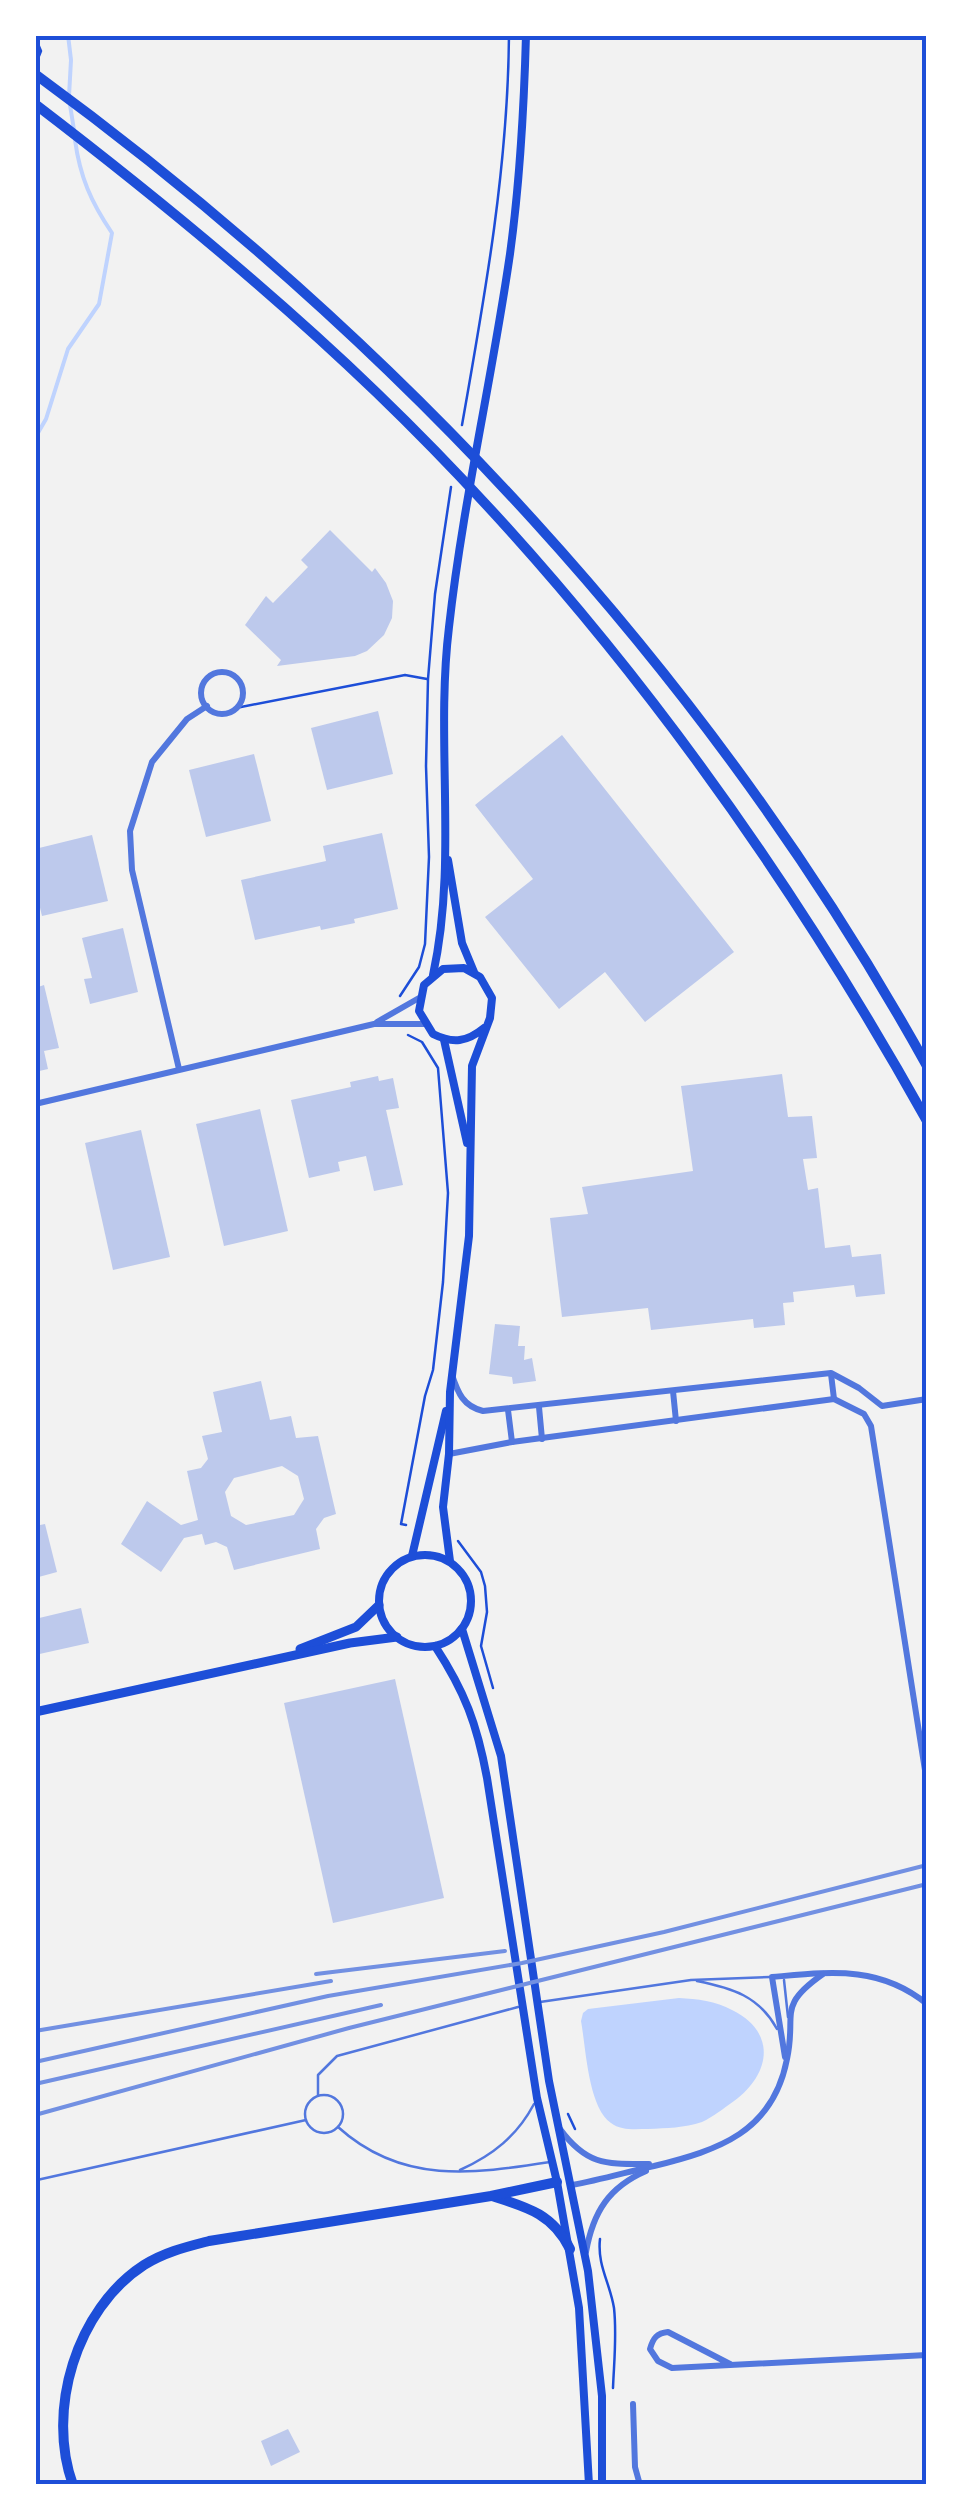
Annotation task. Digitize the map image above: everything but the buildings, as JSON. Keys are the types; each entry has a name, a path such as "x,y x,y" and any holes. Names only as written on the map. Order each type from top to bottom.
{"highway":[{"path":"35,71 252,243 394,374 499,482 636,639 744,781 849,936 927,1066"},
{"path":"35,104 235,262 377,393 456,474 618,659 667,721 778,875 927,1121"},
{"path":"72,2485 61,2432 71,2364 99,2313 119,2287 141,2268 169,2251 209,2241 557,2182"},
{"path":"492,2196 538,2210 564,2236 570,2249"}],"main road":[{"path":"484,1028 459,1042 444,1040 424,1024 419,998 433,974 440,944 446,843 444,712 448,632 510,253 520,172 526,35"},
{"path":"35,1712 350,1643 397,1637 422,1647 435,1646 462,1629 470,1615 469,1585 450,1561 443,1507 450,1392 469,1236 472,1066 490,1018 492,998 486,983 474,972 462,944 446,843"},
{"path":"433,974 453,967 474,972"},
{"path":"444,1040 470,1162"},
{"path":"412,1556 450,1392"},
{"path":"397,1637 382,1618 379,1605 387,1575 412,1556 425,1554 450,1561"},
{"path":"263,1663 346,1633 379,1605"},
{"path":"462,1629 501,1756 542,2034 586,2253 602,2396 602,2485"},
{"path":"435,1646 462,1689 478,1728 537,2098 570,2249 584,2364 589,2485"},
{"path":"557,2182 572,2185"}],"street":[{"path":"225,672 242,684 243,698 236,708 218,713 206,706 202,693 206,680 225,672"},
{"path":"179,1069 132,870 130,831 152,762 188,719 206,706"},
{"path":"374,1024 419,998"},
{"path":"35,1104 374,1024 424,1024"},
{"path":"452,1375 460,1397 483,1412 831,1373 882,1406 927,1399"},
{"path":"831,1373 834,1399"},
{"path":"673,1391 676,1421"},
{"path":"449,1454 834,1399 864,1414 871,1426 927,1783"},
{"path":"539,1406 542,1439"},
{"path":"508,1410 512,1442"},
{"path":"572,2185 703,2154 743,2132 771,2102 786,2065 790,2045 788,2018 796,1996 823,1974"},
{"path":"786,2065 772,1977 880,1977 927,2004"},
{"path":"558,2126 580,2152 594,2160 660,2164"},
{"path":"586,2253 591,2224 606,2197 630,2178 660,2164"},
{"path":"730,2364 668,2332 660,2333 650,2349 658,2362 672,2368 927,2355"},
{"path":"633,2404 634,2455 640,2485"}],"lane":[{"path":"783,1976 788,2018"},
{"path":"318,2095 318,2075 337,2056 497,2011 584,1994 691,1980 772,1977"},
{"path":"691,1980 728,1988 753,2000 770,2016 782,2038"},
{"path":"318,2095 332,2096 340,2103 344,2114 338,2128 322,2133 311,2128 306,2120 307,2104 318,2095"},
{"path":"458,2171 481,2161 507,2142 526,2120 537,2098"},
{"path":"37,2180 306,2120"},
{"path":"338,2128 363,2149 419,2168 478,2173 552,2161"},
{"path":"35,2175 35,2195"}],"path":[{"path":"469,385 501,181 509,35"},
{"path":"35,37 41,51 35,71"},
{"path":"395,1012 393,1004 419,967 425,944 429,857 428,679 444,529"},
{"path":"236,708 406,675 428,679"},
{"path":"398,1023 401,1032 422,1042 438,1068 448,1193 433,1370 424,1396 401,1524"},
{"path":"452,1532 480,1572 485,1586 486,1612 481,1636 487,1669"},
{"path":"601,2233 598,2257 611,2290 615,2350"}],"water":[{"path":"679,1998 719,2004 747,2019 762,2041 764,2054 756,2078 734,2101 702,2122 648,2129 615,2126 603,2115 593,2091 581,2021 583,2013 588,2009"}],"waterway":[{"path":"68,35 69,96"},
{"path":"70,105 74,130"},
{"path":"35,438 46,419 68,349 99,304 112,233 88,189 75,140"}],"railway":[{"path":"35,2062 328,1996 522,1963 664,1932 927,1865"},
{"path":"35,2115 349,2028 927,1884"},
{"path":"316,1974 505,1951"},
{"path":"35,2031 331,1981"},
{"path":"35,2084 381,2005"}]}
